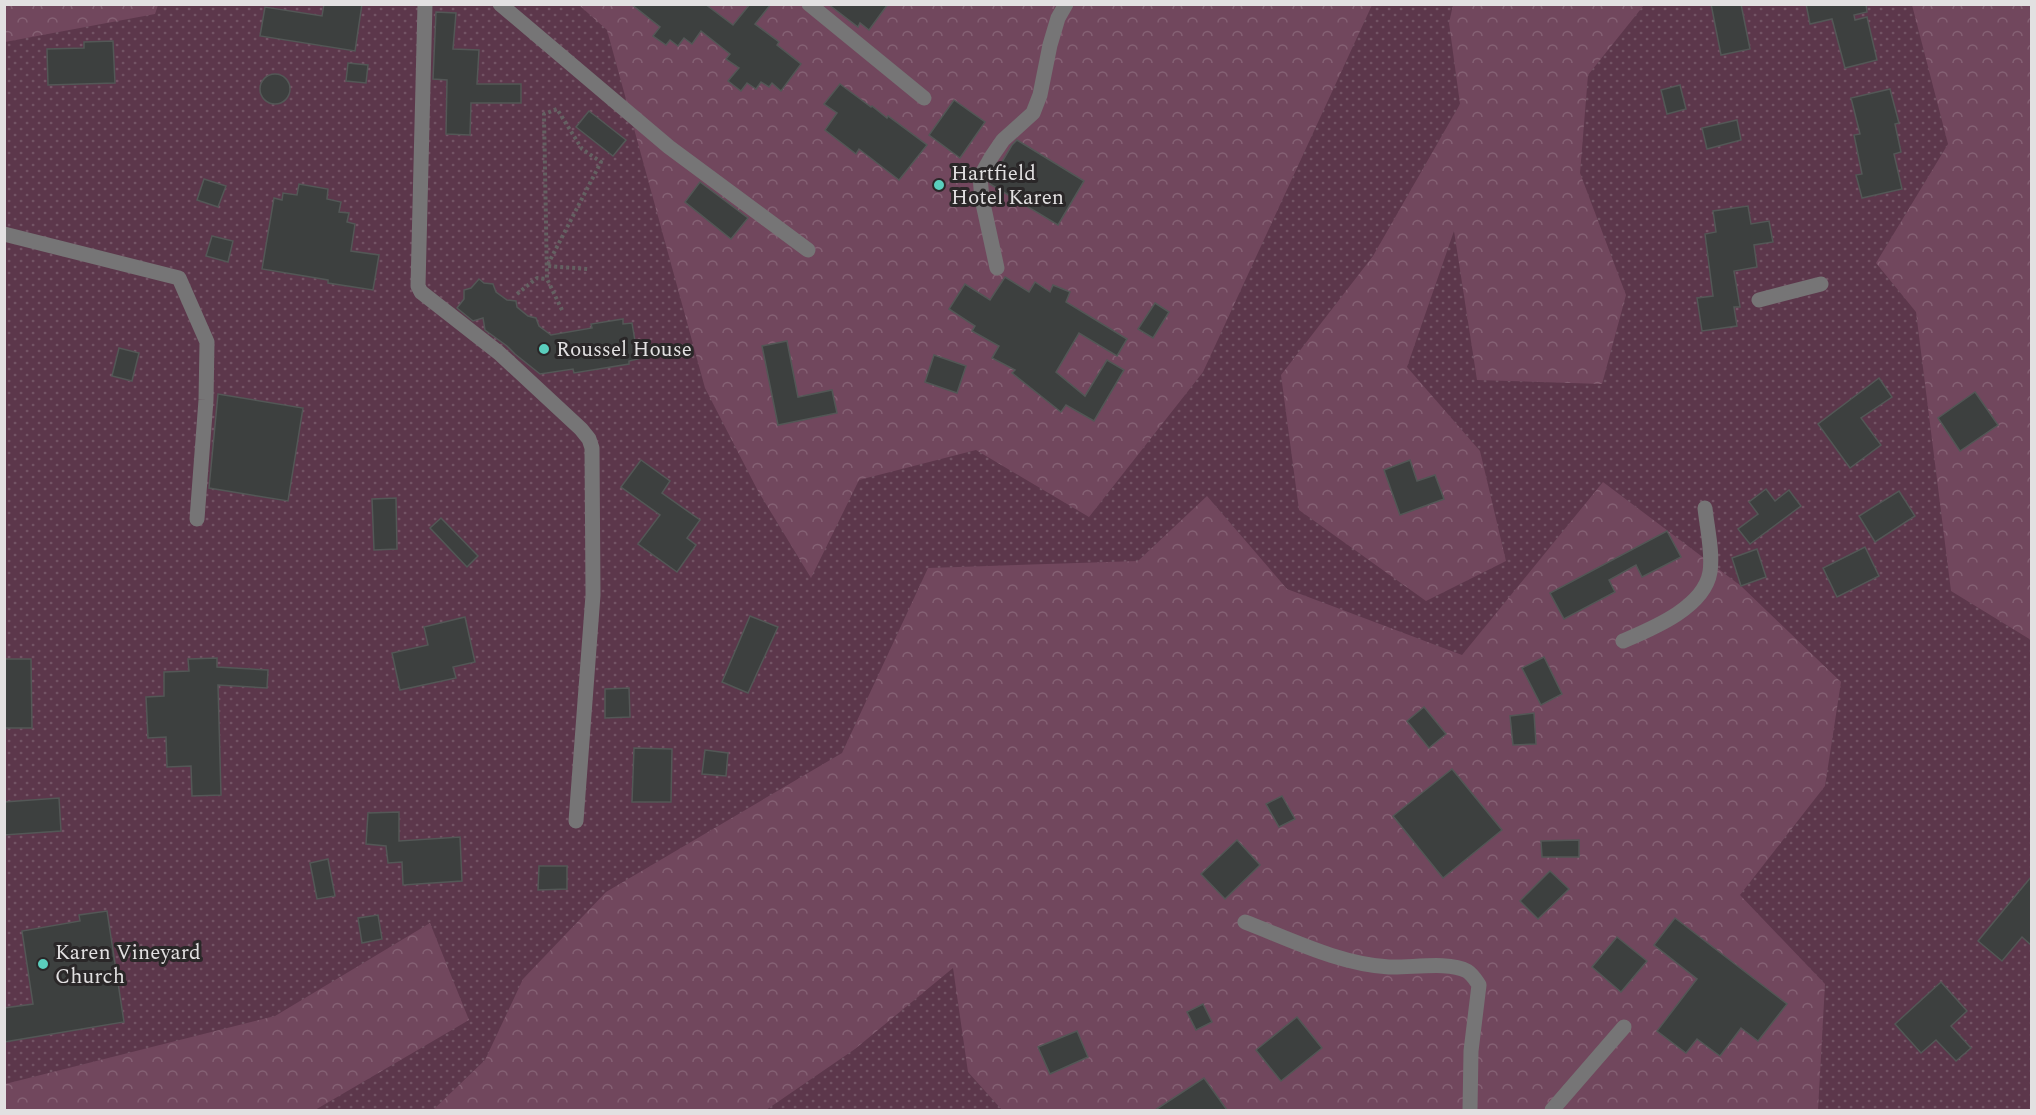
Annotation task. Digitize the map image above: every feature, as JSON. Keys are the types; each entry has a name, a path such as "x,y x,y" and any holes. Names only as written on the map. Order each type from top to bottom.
{"street":[{"path":"424,4 418,286 427,297 499,352 564,412 589,439 592,448 593,595 576,821"},
{"path":"500,4 669,147 808,250"},
{"path":"809,4 924,98"},
{"path":"997,268 982,199 980,177 1003,140 1033,113 1040,95 1058,18 1066,4"},
{"path":"4,234 180,278 207,342 206,400 197,519"},
{"path":"1759,300 1821,284"},
{"path":"1623,641 1661,624 1687,606 1702,591 1710,573 1705,507"},
{"path":"1245,922 1329,954 1363,964 1389,967 1450,967 1466,970 1474,976 1479,985 1471,1051 1470,1110"},
{"path":"1552,1110 1624,1027"}],"path":[{"path":"547,266 601,162 582,149 557,109 544,114 547,279 562,310"},
{"path":"547,266 588,269"},
{"path":"517,294 537,278 547,279"}],"shaded area":[{"path":"5,5 2031,5 2031,1110 5,1110"}],"green space":[{"path":"5,4 158,5 155,14 5,42"},
{"path":"579,5 1372,5 1203,372 1089,517 976,450 859,480 811,578 758,491 705,388 607,30"},
{"path":"1453,5 1644,5 1588,75 1580,173 1626,295 1602,384 1477,380 1454,231 1407,367 1480,451 1506,561 1426,601 1299,510 1281,375 1373,256 1460,104 1449,23"},
{"path":"1912,5 2031,5 2031,640 1951,591 1916,312 1876,263 1948,144"},
{"path":"1603,482 1741,586 1841,682 1825,786 1740,895 1825,984 1818,1110 1002,1110 968,1072 953,968 855,1049 766,1110 433,1110 485,1060 523,979 606,892 842,753 928,568 1138,561 1207,496 1287,589 1462,655"},
{"path":"430,923 469,1020 315,1110 5,1110 5,1084 275,1016"}],"building":[{"path":"324,4 362,4 355,51 260,36 265,7 322,16"},
{"path":"631,4 705,4 733,25 750,4 771,4 755,24 779,42 777,45 801,64 781,91 772,83 769,87 761,82 756,89 747,83 741,91 728,81 739,68 726,59 730,54 701,31 692,44 684,38 678,46 670,40 666,45 653,36 660,27"},
{"path":"828,4 888,4 869,30 860,23 858,27"},
{"path":"1711,4 1741,4 1750,49 1721,55"},
{"path":"1806,4 1866,4 1867,12 1854,15 1855,20 1867,17 1877,60 1845,68 1832,19 1810,24"},
{"path":"436,12 456,13 453,49 479,50 477,84 521,84 521,103 471,103 470,135 446,134 447,80 433,79"},
{"path":"113,41 115,83 48,85 47,49 84,48 84,42"},
{"path":"348,63 368,65 366,83 346,81"},
{"path":"275,74 281,75 289,83 289,95 281,103 275,104 269,103 261,95 260,89 261,83 269,75"},
{"path":"840,84 927,145 899,180 859,149 856,154 825,130 837,113 824,104"},
{"path":"1680,85 1686,109 1667,114 1661,90"},
{"path":"1890,89 1899,123 1895,124 1901,152 1894,154 1902,189 1862,198 1856,175 1862,174 1854,135 1860,134 1851,98"},
{"path":"954,100 985,122 960,158 929,135"},
{"path":"589,111 626,140 613,156 576,127"},
{"path":"1737,120 1741,140 1707,149 1702,128"},
{"path":"1017,140 1084,181 1058,225 990,184"},
{"path":"204,179 226,186 218,207 197,200"},
{"path":"700,182 748,218 731,239 685,202"},
{"path":"299,184 328,189 327,199 341,202 339,212 349,213 347,222 355,224 351,251 379,255 373,290 262,269 274,198 282,200 283,193 297,195"},
{"path":"1748,206 1751,224 1769,221 1773,242 1754,245 1757,267 1734,271 1740,307 1734,307 1737,326 1702,331 1697,298 1713,296 1705,234 1716,232 1713,211"},
{"path":"212,236 233,241 228,262 206,256"},
{"path":"1005,277 1029,292 1035,282 1050,292 1053,285 1070,292 1066,302 1127,339 1117,356 1079,333 1056,372 1085,396 1107,360 1124,370 1094,421 1066,405 1061,412 1012,373 1015,370 992,358 999,346 972,331 975,326 949,309 965,284 990,300"},
{"path":"479,279 484,283 493,284 496,292 507,300 516,301 517,307 528,316 536,318 539,326 551,335 592,328 591,324 623,319 623,324 632,323 638,359 629,361 629,364 574,373 573,369 540,374 485,330 483,318 473,321 457,308 464,299 464,290 471,288"},
{"path":"1155,303 1169,312 1153,338 1138,329"},
{"path":"787,341 798,397 832,390 837,413 778,425 762,346"},
{"path":"119,348 139,353 132,381 112,376"},
{"path":"934,355 966,366 957,393 925,382"},
{"path":"1879,378 1892,397 1861,418 1881,445 1850,468 1818,424"},
{"path":"1975,392 1998,425 1960,451 1938,418"},
{"path":"218,394 303,408 288,501 209,488"},
{"path":"641,460 670,481 662,493 700,520 687,538 696,545 677,572 638,544 660,515 621,487"},
{"path":"1410,460 1417,481 1435,475 1444,499 1400,515 1384,470"},
{"path":"1766,489 1775,501 1789,490 1801,506 1750,544 1738,529 1758,514 1749,502"},
{"path":"1899,491 1915,516 1875,542 1859,516"},
{"path":"396,498 397,549 374,550 372,499"},
{"path":"441,518 478,556 467,567 430,528"},
{"path":"1667,531 1681,557 1642,577 1636,565 1609,580 1615,592 1564,619 1550,593"},
{"path":"1865,547 1879,576 1837,597 1823,568"},
{"path":"1757,549 1766,577 1741,586 1732,558"},
{"path":"750,616 778,627 748,693 722,682"},
{"path":"465,617 475,662 453,667 456,678 400,690 392,653 428,645 424,627"},
{"path":"1544,657 1562,694 1541,705 1522,668"},
{"path":"217,658 217,667 268,670 267,688 218,685 221,795 192,796 191,766 167,767 166,737 148,738 146,697 164,696 164,672 189,671 188,659"},
{"path":"4,659 31,659 32,728 4,728"},
{"path":"629,688 630,717 605,718 605,689"},
{"path":"1424,707 1446,734 1429,748 1407,721"},
{"path":"1534,713 1536,744 1513,745 1510,716"},
{"path":"634,748 672,749 671,802 632,802"},
{"path":"705,750 728,753 726,776 702,774"},
{"path":"1452,769 1502,830 1443,878 1393,816"},
{"path":"1282,796 1295,819 1279,827 1266,804"},
{"path":"59,798 61,831 4,835 4,802"},
{"path":"399,812 399,841 460,837 462,881 403,885 402,862 388,863 386,846 366,844 368,813"},
{"path":"1237,840 1260,865 1225,899 1201,874"},
{"path":"1579,840 1579,857 1542,857 1541,841"},
{"path":"328,859 335,896 317,899 310,863"},
{"path":"539,866 567,866 567,889 538,890"},
{"path":"1550,871 1569,889 1538,919 1520,901"},
{"path":"2031,877 2031,945 2022,937 2002,961 1978,941"},
{"name":"Karen Vineyard Church","path":"107,911 124,1022 4,1042 4,1008 33,1004 22,931 80,921 79,915"},
{"path":"378,915 382,939 362,943 358,918"},
{"path":"1675,918 1787,1004 1758,1041 1741,1028 1720,1056 1697,1039 1686,1053 1657,1031 1697,979 1654,945"},
{"path":"1617,937 1647,961 1621,992 1592,967"},
{"path":"1941,982 1967,1011 1951,1026 1971,1048 1956,1061 1936,1040 1921,1053 1895,1024"},
{"path":"1203,1004 1212,1022 1196,1030 1187,1012"},
{"path":"1297,1017 1322,1048 1281,1081 1256,1050"},
{"path":"1077,1031 1088,1057 1050,1074 1038,1047"},
{"path":"1204,1078 1227,1110 1155,1110"}],"place":[{"name":"Hartfield Hotel Karen","path":"939,185"},
{"name":"Roussel House","path":"544,349"},
{"name":"Karen Vineyard Church","path":"43,964"}]}
